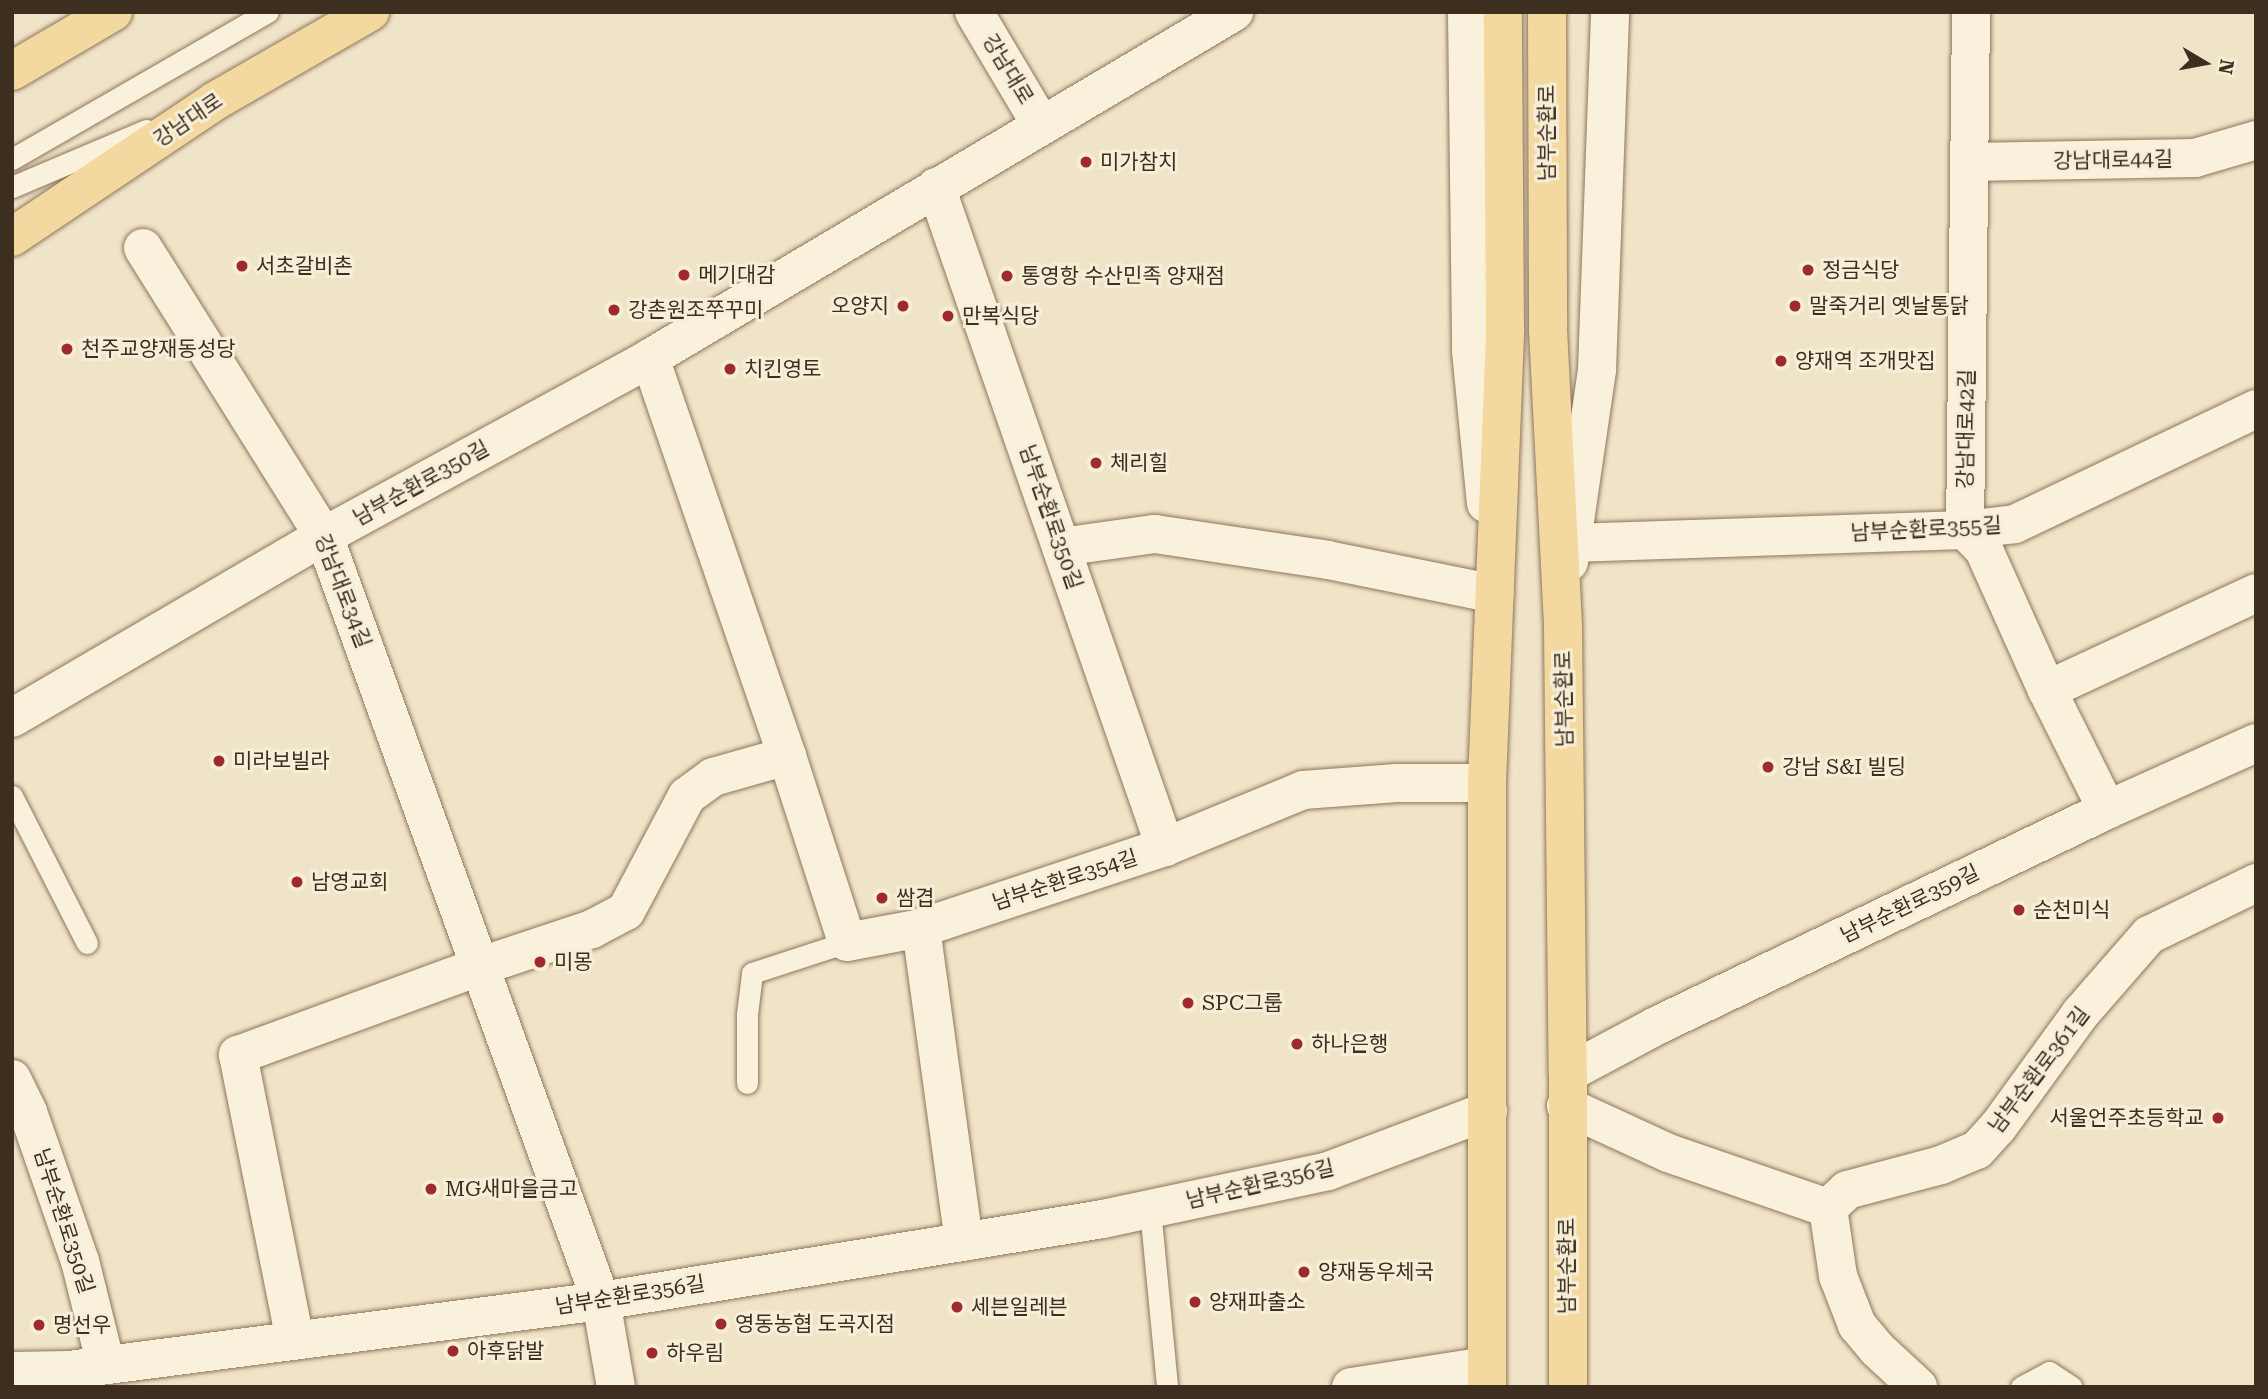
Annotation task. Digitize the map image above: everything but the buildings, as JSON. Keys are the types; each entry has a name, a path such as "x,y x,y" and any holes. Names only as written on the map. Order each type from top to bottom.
{"main road":[{"path":"12,71 113,12"},
{"name":"강남대로","path":"12,237 215,101 370,12"},
{"name":"남부순환로","path":"1487,1376 1487,783 1505,329 1503,12"},
{"name":"남부순환로","path":"1547,12 1548,329 1563,626 1568,1387"}],"street":[{"name":"강남대로","path":"974,12 1041,125"},
{"name":"남부순환로350길","path":"12,718 324,536 650,358 1234,12"},
{"path":"1061,547 1155,534 1328,561 1495,594 1471,351 1467,12"},
{"path":"1563,626 1571,543 1597,370 1610,12"},
{"name":"강남대로42길","path":"1965,530 1971,12"},
{"name":"강남대로44길","path":"1969,162 2194,158 2256,140"},
{"name":"남부순환로350길","path":"936,187 1165,847"},
{"name":"강남대로34길","path":"143,248 324,536 601,1301 616,1387"},
{"path":"650,358 787,757 846,942"},
{"name":"남부순환로355길","path":"1571,543 1965,530 2015,524 2256,409"},
{"path":"1965,530 1984,550 2047,690 2107,810"},
{"path":"2047,690 2256,593"},
{"name":"남부순환로359길","path":"1567,1089 1656,1026 2107,810 2256,743"},
{"path":"295,1340 238,1055 481,965 592,929 626,911 687,796 713,777 787,757"},
{"name":"남부순환로354길","path":"846,942 920,928 1165,847 1303,790 1397,783 1487,783"},
{"name":"남부순환로361길","path":"1828,1208 1847,1190 1941,1166 1977,1150 1998,1127 2080,1014 2149,935 2256,883"},
{"path":"920,928 964,1240"},
{"path":"1567,1089 1668,1153 1828,1208 1838,1276 1857,1325 1877,1349 1918,1387"},
{"name":"남부순환로350길","path":"17,1103 80,1261 106,1366"},
{"name":"남부순환로356길","path":"12,1371 70,1378 106,1366 601,1301 1150,1209 1328,1171 1488,1111"},
{"path":"1352,1387 1487,1376"}],"lane":[{"path":"12,159 268,12"},
{"path":"12,187 215,101"},
{"path":"12,796 87,943"},
{"name":"남부순환로354길","path":"747,1083 747,1014 752,973 846,942"},
{"path":"1150,1209 1167,1387"},
{"path":"2021,1387 2049,1372 2072,1387"}],"place":[{"name":"미가참치","path":"1086,162"},
{"name":"서초갈비촌","path":"242,266"},
{"name":"정금식당","path":"1808,270"},
{"name":"메기대감","path":"684,275"},
{"name":"통영항 수산민족 양재점","path":"1007,276"},
{"name":"오양지","path":"903,306"},
{"name":"말죽거리 옛날통닭","path":"1795,306"},
{"name":"강촌원조쭈꾸미","path":"614,310"},
{"name":"만복식당","path":"948,316"},
{"name":"천주교양재동성당","path":"67,349"},
{"name":"양재역 조개맛집","path":"1781,361"},
{"name":"치킨영토","path":"730,369"},
{"name":"체리힐","path":"1096,463"},
{"name":"미라보빌라","path":"219,761"},
{"name":"강남 S&I 빌딩","path":"1768,767"},
{"name":"남영교회","path":"297,882"},
{"name":"쌈겹","path":"882,898"},
{"name":"순천미식","path":"2019,910"},
{"name":"미몽","path":"540,962"},
{"name":"SPC그룹","path":"1188,1003"},
{"name":"하나은행","path":"1297,1044"},
{"name":"서울언주초등학교","path":"2218,1118"},
{"name":"MG새마을금고","path":"431,1189"},
{"name":"양재동우체국","path":"1304,1272"},
{"name":"양재파출소","path":"1195,1302"},
{"name":"세븐일레븐","path":"957,1307"},
{"name":"영동농협 도곡지점","path":"721,1324"},
{"name":"명선우","path":"39,1325"},
{"name":"아후닭발","path":"453,1351"},
{"name":"하우림","path":"652,1353"}]}
